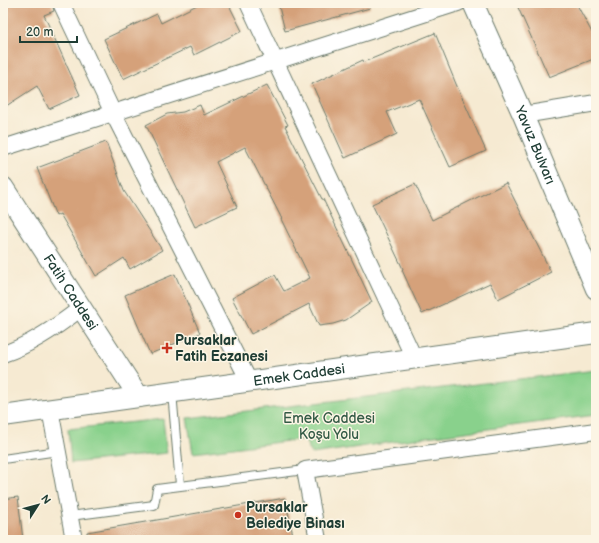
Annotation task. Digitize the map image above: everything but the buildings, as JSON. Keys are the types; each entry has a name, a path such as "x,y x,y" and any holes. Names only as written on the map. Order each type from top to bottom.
{"street":[{"path":"61,3 249,381"},
{"path":"248,3 414,358"},
{"path":"3,148 458,3"},
{"name":"Yavuz Bulvarı","path":"473,3 523,114 596,289"},
{"path":"523,114 596,103"},
{"name":"Fatih Caddesi","path":"3,187 139,397"},
{"path":"3,354 49,331 81,308"},
{"name":"Emek Caddesi","path":"3,416 596,333"},
{"path":"50,409 74,540"},
{"path":"318,540 305,470 596,431"}],"lane":[{"path":"172,392 180,485"},
{"path":"3,460 58,451"},
{"path":"70,516 154,505 157,489 305,470"}],"green space":[{"name":"Emek Caddesi Koşu Yolu","path":"596,370 596,415 312,454 304,439 193,453 187,418"},
{"path":"163,419 167,453 71,463 68,429"}],"place":[{"name":"Pursaklar Fatih Eczanesi","path":"167,348"},
{"name":"Pursaklar Belediye Binası","path":"238,515"}]}
